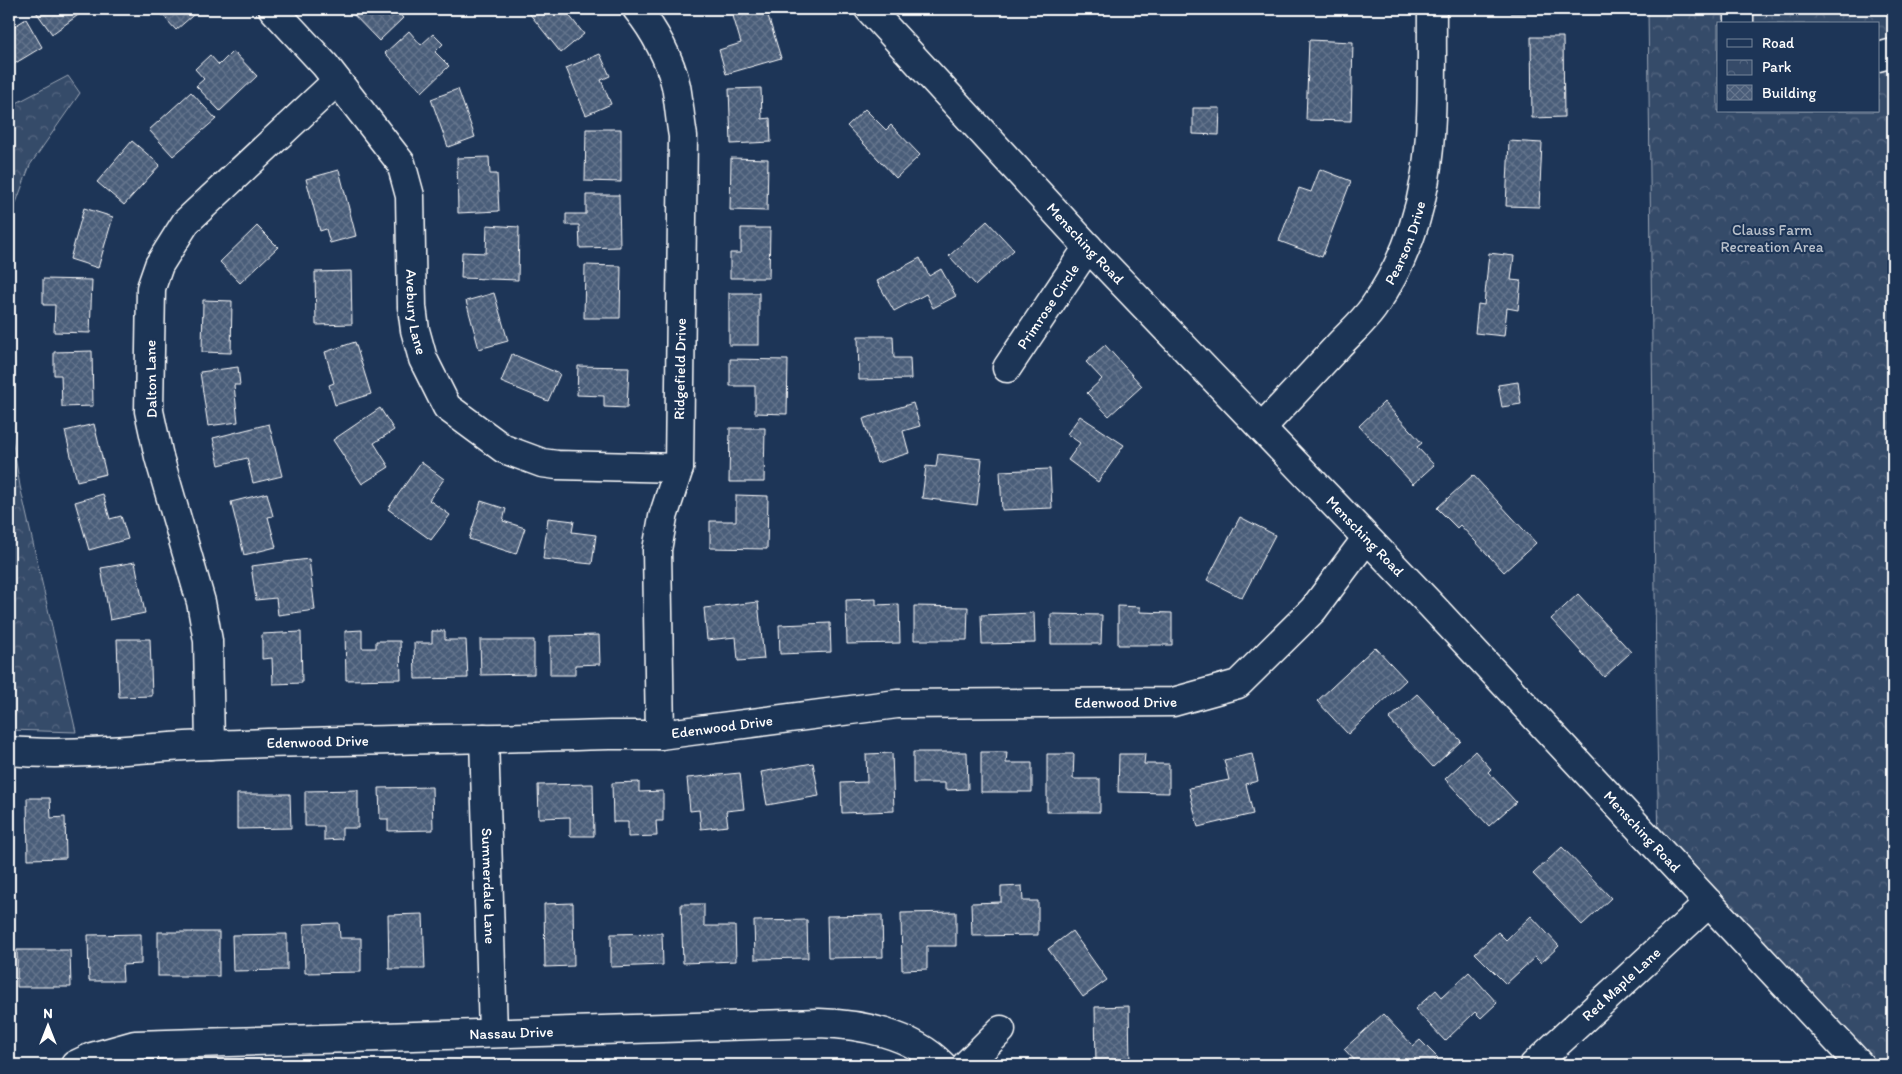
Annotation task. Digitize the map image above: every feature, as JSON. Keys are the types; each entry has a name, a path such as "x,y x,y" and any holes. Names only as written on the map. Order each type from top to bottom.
{"street":[{"name":"Avebury Lane","path":"273,9 325,65 401,163 410,196 412,307 415,330 423,359 447,407 504,449 542,463 679,468"},
{"name":"Ridgefield Drive","path":"637,9 651,28 676,85 683,136 679,468 663,517 656,550 660,736"},
{"name":"Mensching Road","path":"869,9 1088,247 1262,427 1860,1065"},
{"name":"Pearson Drive","path":"1262,427 1371,310 1387,286 1406,249 1413,230 1428,170 1431,134 1432,9"},
{"path":"1739,9 1739,22"},
{"path":"1880,57 1893,54"},
{"name":"Dalton Lane","path":"210,744 208,641 201,602 159,457 149,411 151,288 159,265 186,222 337,81"},
{"name":"Primrose Circle","path":"1007,368 1088,247"},
{"name":"Edenwood Drive","path":"9,751 104,751 210,744 660,736 898,704 1173,702 1238,684 1313,610 1366,538"},
{"name":"Summerdale Lane","path":"484,738 493,1034"},
{"name":"Red Maple Lane","path":"1534,1065 1709,903"},
{"name":"Nassau Drive","path":"75,1065 92,1057 135,1045 819,1023 844,1024 887,1033 933,1056 942,1065"},
{"path":"966,1065 1001,1030"}],"green space":[{"name":"Clauss Farm Recreation Area","path":"1648,9 1893,9 1893,1065 1857,1065 1659,850"},
{"path":"68,76 80,93 30,165 9,222 9,107"},
{"path":"9,420 20,486 76,732 9,730"}],"building":[{"path":"34,9 78,9 81,13 52,34"},
{"path":"157,9 200,9 176,30"},
{"path":"348,9 395,9 403,18 379,41"},
{"path":"534,9 564,9 584,34 561,53 529,13"},
{"path":"757,9 766,9 781,58 726,74 719,50 741,43 733,16"},
{"path":"1512,9 1547,9 1547,13 1511,13"},
{"path":"26,19 42,47 9,67 9,26 10,29"},
{"path":"409,31 421,45 433,34 443,44 435,52 449,66 422,92 385,53"},
{"path":"1531,37 1563,37 1564,117 1532,118"},
{"path":"1309,40 1353,42 1351,121 1306,120"},
{"path":"233,51 257,76 220,111 196,86 204,79 195,69 210,55 219,65"},
{"path":"600,54 610,76 601,80 611,104 586,115 566,68"},
{"path":"761,88 762,119 770,118 771,142 731,144 729,89"},
{"path":"458,89 475,137 448,147 431,99"},
{"path":"191,92 216,119 173,156 149,130"},
{"path":"1193,108 1220,108 1219,135 1193,134"},
{"path":"865,109 886,130 891,125 920,155 896,178 847,126"},
{"path":"586,129 621,129 621,182 585,181"},
{"path":"132,141 160,165 124,205 97,182"},
{"path":"1509,141 1542,143 1539,207 1506,206"},
{"path":"489,157 490,174 497,174 499,211 458,213 457,158"},
{"path":"731,158 768,159 767,211 730,210"},
{"path":"1320,169 1351,181 1322,257 1279,241 1299,188 1311,192"},
{"path":"339,170 356,236 330,243 326,229 320,231 306,179"},
{"path":"586,195 619,195 620,247 580,248 579,225 566,225 566,214 586,214"},
{"path":"84,208 113,217 98,268 70,259"},
{"path":"987,221 1014,250 976,285 949,256"},
{"path":"487,225 519,227 518,280 461,278 462,252 486,253"},
{"path":"257,226 278,247 240,283 220,262"},
{"path":"741,228 770,228 769,278 730,278 730,253 741,253"},
{"path":"1489,253 1514,256 1511,280 1521,281 1518,310 1507,308 1504,336 1475,333 1478,304 1484,305"},
{"path":"920,258 929,276 941,269 956,296 933,308 926,294 894,311 877,281"},
{"path":"585,265 621,266 620,318 584,318"},
{"path":"351,271 352,324 316,325 315,272"},
{"path":"43,279 92,280 90,333 54,332 55,305 43,305"},
{"path":"494,293 508,341 479,349 466,301"},
{"path":"729,293 759,293 759,345 729,345"},
{"path":"203,300 232,301 231,353 202,352"},
{"path":"858,336 893,336 894,358 910,358 911,379 859,380"},
{"path":"355,342 371,394 335,405 329,385 334,383 325,352"},
{"path":"1105,345 1142,386 1109,416 1087,393 1102,379 1086,362"},
{"path":"92,351 93,406 62,407 61,375 54,375 54,352"},
{"path":"512,354 560,374 548,401 501,382"},
{"path":"730,359 788,360 787,414 755,413 755,386 730,386"},
{"path":"578,366 629,367 627,408 604,407 604,396 577,395"},
{"path":"238,367 240,385 234,385 238,422 208,426 200,372"},
{"path":"1518,382 1521,404 1502,407 1498,385"},
{"path":"1384,402 1422,443 1417,447 1434,465 1413,484 1359,426"},
{"path":"913,403 920,426 903,431 909,453 877,463 863,419"},
{"path":"380,408 394,430 374,443 389,467 362,484 333,440"},
{"path":"1080,416 1124,445 1098,482 1068,460 1080,443 1067,434"},
{"path":"94,424 106,474 77,481 65,431"},
{"path":"269,424 282,476 253,483 247,458 219,465 213,438"},
{"path":"730,428 765,428 764,482 729,482"},
{"path":"938,454 982,459 977,505 922,498 926,466 936,467"},
{"path":"421,462 444,479 429,500 450,515 431,540 388,509"},
{"path":"1050,469 1052,508 1002,510 1000,471"},
{"path":"1473,475 1536,543 1504,572 1460,525 1457,528 1437,508"},
{"path":"267,493 273,516 268,517 276,547 244,555 231,502"},
{"path":"103,494 110,519 121,516 128,539 89,550 75,502"},
{"path":"736,495 768,496 767,549 710,548 710,521 736,521"},
{"path":"481,501 506,509 503,521 525,528 516,554 469,539"},
{"path":"1240,517 1275,535 1242,598 1207,580"},
{"path":"548,518 574,521 572,532 596,535 592,564 543,559"},
{"path":"309,559 315,610 278,615 276,598 256,600 251,566"},
{"path":"135,562 145,613 110,620 101,568"},
{"path":"1578,594 1631,652 1604,677 1551,619"},
{"path":"876,599 876,605 899,604 900,643 847,644 846,600"},
{"path":"758,602 764,659 738,661 736,637 707,640 704,608"},
{"path":"914,606 968,607 967,640 914,640"},
{"path":"1118,606 1140,607 1140,612 1172,613 1172,645 1118,645"},
{"path":"1034,613 1035,643 982,644 981,615"},
{"path":"1051,614 1102,615 1101,644 1051,644"},
{"path":"830,623 831,652 780,654 779,625"},
{"path":"362,630 362,648 376,648 376,641 400,641 401,679 346,680 345,631"},
{"path":"432,631 445,631 445,640 466,640 468,678 415,679 414,643 432,643"},
{"path":"301,632 302,683 273,684 272,658 262,659 262,634"},
{"path":"599,635 600,664 575,665 575,675 550,675 550,636"},
{"path":"117,639 150,639 152,696 119,697"},
{"path":"480,640 534,640 534,674 481,675"},
{"path":"1375,647 1406,680 1348,734 1317,701"},
{"path":"1417,694 1461,741 1433,767 1389,719"},
{"path":"1475,751 1491,769 1488,772 1516,802 1489,826 1445,779"},
{"path":"913,752 967,752 968,789 945,790 945,783 913,783"},
{"path":"981,752 1007,752 1006,763 1032,763 1032,792 981,792"},
{"path":"892,753 894,811 842,813 841,783 867,782 866,754"},
{"path":"1047,754 1074,754 1073,779 1100,779 1100,812 1047,812"},
{"path":"1119,754 1145,754 1144,764 1169,764 1169,793 1118,792"},
{"path":"1252,754 1258,781 1246,784 1253,814 1198,827 1189,788 1229,780 1224,760"},
{"path":"813,763 819,796 767,805 761,772"},
{"path":"740,773 744,809 726,811 728,826 701,829 699,810 690,811 687,778"},
{"path":"639,782 639,792 663,791 663,821 656,821 657,836 628,837 628,822 613,822 612,783"},
{"path":"593,784 594,836 570,836 570,817 539,818 538,785"},
{"path":"432,787 433,830 388,831 388,819 380,819 379,788"},
{"path":"358,790 358,828 342,828 342,839 324,840 324,826 305,826 305,791"},
{"path":"237,794 290,794 291,828 237,829"},
{"path":"27,798 50,798 51,818 65,817 66,858 28,859"},
{"path":"9,817 12,818 9,848"},
{"path":"1562,847 1611,898 1582,925 1533,874"},
{"path":"1022,886 1023,901 1038,901 1038,935 972,936 971,903 1001,902 1001,887"},
{"path":"573,903 574,966 545,967 544,904"},
{"path":"681,904 704,904 704,926 735,926 736,961 683,963"},
{"path":"956,912 956,946 927,946 927,969 902,970 901,913"},
{"path":"423,914 425,969 389,969 388,915"},
{"path":"882,915 883,957 828,958 827,916"},
{"path":"1531,916 1559,946 1541,963 1535,957 1506,984 1475,953 1498,932 1506,940"},
{"path":"807,920 808,958 755,959 754,921"},
{"path":"339,923 340,938 361,938 361,972 305,973 304,924"},
{"path":"1072,931 1107,980 1083,997 1048,949"},
{"path":"158,932 219,932 219,976 158,976"},
{"path":"662,933 663,965 611,967 611,934"},
{"path":"141,934 141,964 122,965 123,981 89,981 88,935"},
{"path":"287,934 287,970 233,971 232,935"},
{"path":"17,950 70,950 71,987 17,987"},
{"path":"1469,972 1497,1003 1481,1018 1475,1012 1445,1041 1415,1009 1436,990 1442,997"},
{"path":"1129,1006 1130,1065 1096,1065 1095,1007"},
{"path":"1383,1014 1413,1046 1420,1040 1438,1058 1430,1065 1359,1065 1344,1049"}]}
